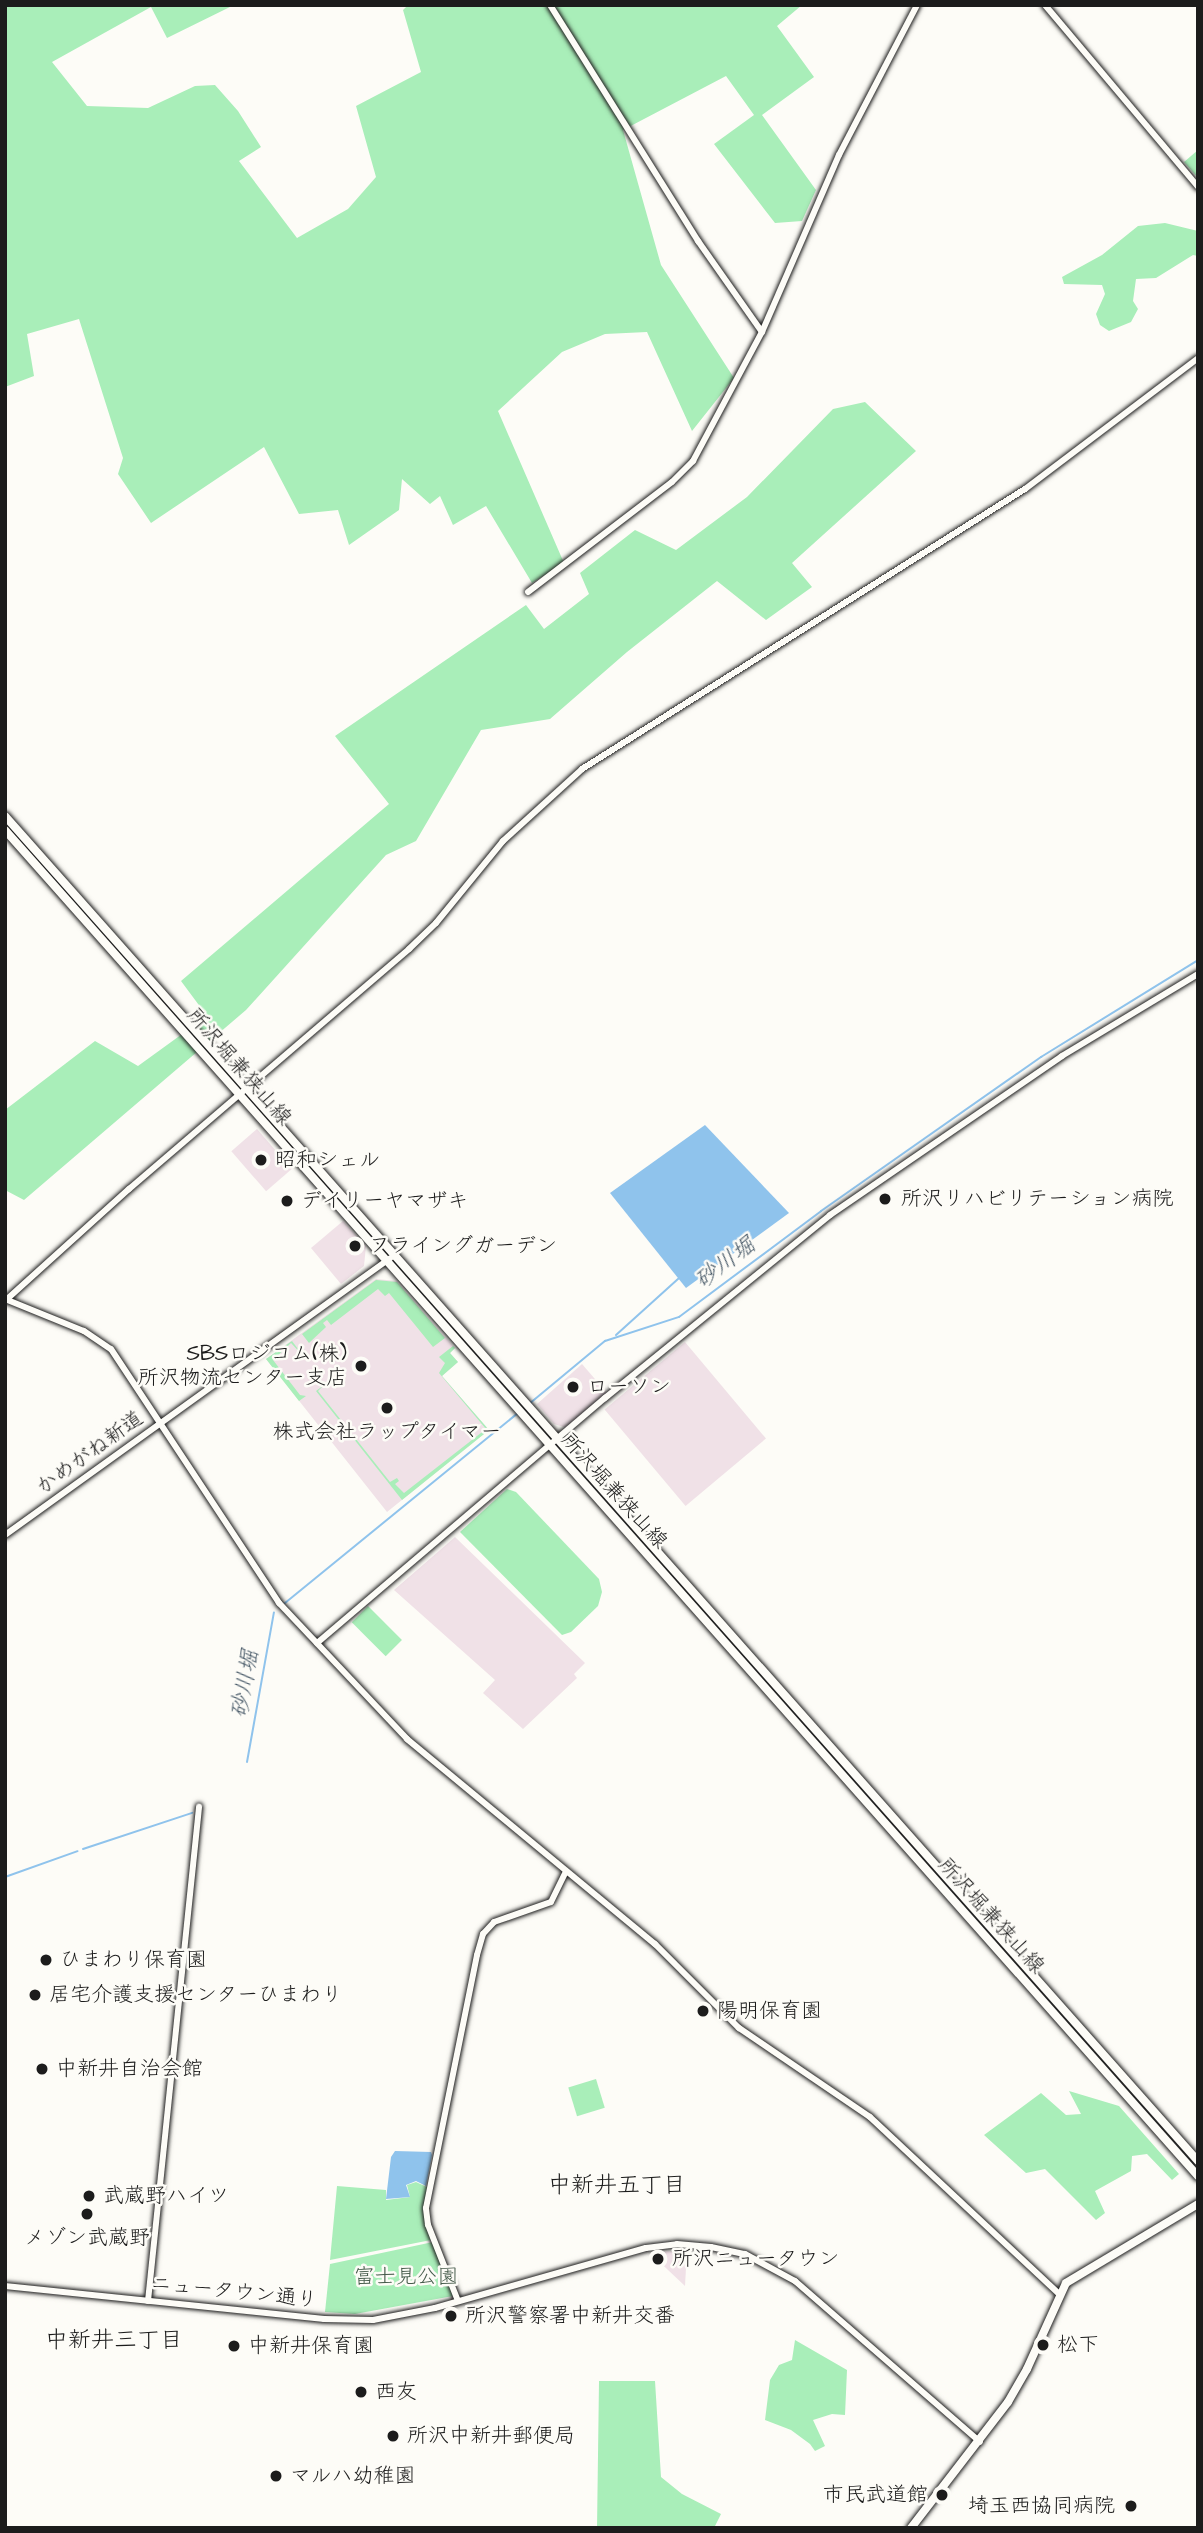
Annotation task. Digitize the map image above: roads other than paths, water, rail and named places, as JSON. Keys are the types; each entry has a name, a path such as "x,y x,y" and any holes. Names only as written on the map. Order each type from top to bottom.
{"main road":[{"name":"所沢堀兼狭山線","path":"5,816 243,1090 386,1260 1198,2176"},
{"name":"所沢堀兼狭山線","path":"5,830 395,1254 1198,2161"},
{"path":"911,2528 980,2442 1027,2370 1059,2294 1070,2279 1198,2204"}],"street":[{"path":"550,5 698,241 762,332"},
{"path":"528,592 672,482 693,461 762,332 839,155 917,5"},
{"path":"1045,5 1198,187"},
{"path":"1059,2294 870,2117 739,2028 655,1944 407,1739 279,1603 131,1375 111,1349 84,1331 6,1299 430,929 503,841 582,769 1025,489 1198,358"},
{"path":"317,1643 830,1215 1082,1043 1198,974"},
{"path":"1023,1074 1027,1082"},
{"name":"かめがね新道","path":"5,1535 395,1254"},
{"path":"148,2301 199,1807"},
{"path":"458,2301 428,2225 426,2208 477,1955 489,1926 499,1919 551,1902 566,1871"},
{"name":"ニュータウン通り","path":"5,2286 346,2320 398,2317 652,2247 698,2245 745,2254 795,2281 980,2442"}],"water":[{"path":"705,1125 789,1213 686,1288 610,1193"},
{"path":"395,2151 431,2152 432,2155 426,2186 416,2181 406,2185 410,2197 386,2199 391,2157"}],"waterway":[{"name":"砂川堀","path":"529,1404 605,1341 679,1317 821,1211 1041,1057 1198,960"},
{"path":"616,1335 679,1278"},
{"name":"砂川堀","path":"285,1603 519,1412"},
{"name":"砂川堀","path":"247,1762 274,1612"},
{"name":"砂川堀","path":"83,1849 192,1813"},
{"name":"砂川堀","path":"5,1877 78,1851"}],"place":[{"name":"昭和シェル","path":"261,1160"},
{"name":"所沢リハビリテーション病院","path":"885,1199"},
{"name":"デイリーヤマザキ","path":"287,1201"},
{"name":"フライングガーデン","path":"355,1246"},
{"name":"SBSロジコム(株) 所沢物流センター支店","path":"361,1366"},
{"name":"ローソン","path":"573,1387"},
{"name":"株式会社ラップタイマー","path":"387,1408"},
{"name":"ひまわり保育園","path":"46,1960"},
{"name":"居宅介護支援センターひまわり","path":"35,1995"},
{"name":"陽明保育園","path":"703,2011"},
{"name":"中新井自治会館","path":"42,2069"},
{"name":"武蔵野ハイツ","path":"89,2196"},
{"name":"メゾン武蔵野","path":"87,2214"},
{"name":"所沢ニュータウン","path":"658,2259"},
{"name":"所沢警察署中新井交番","path":"451,2316"},
{"name":"松下","path":"1043,2345"},
{"name":"中新井保育園","path":"234,2346"},
{"name":"西友","path":"361,2392"},
{"name":"所沢中新井郵便局","path":"393,2436"},
{"name":"マルハ幼稚園","path":"276,2476"},
{"name":"市民武道館","path":"942,2495"},
{"name":"埼玉西協同病院","path":"1131,2506"}],"district":[{"name":"中新井五丁目","path":"617,2185"},
{"name":"中新井三丁目","path":"114,2340"}],"park label":[{"name":"富士見公園","path":"406,2277"}]}
